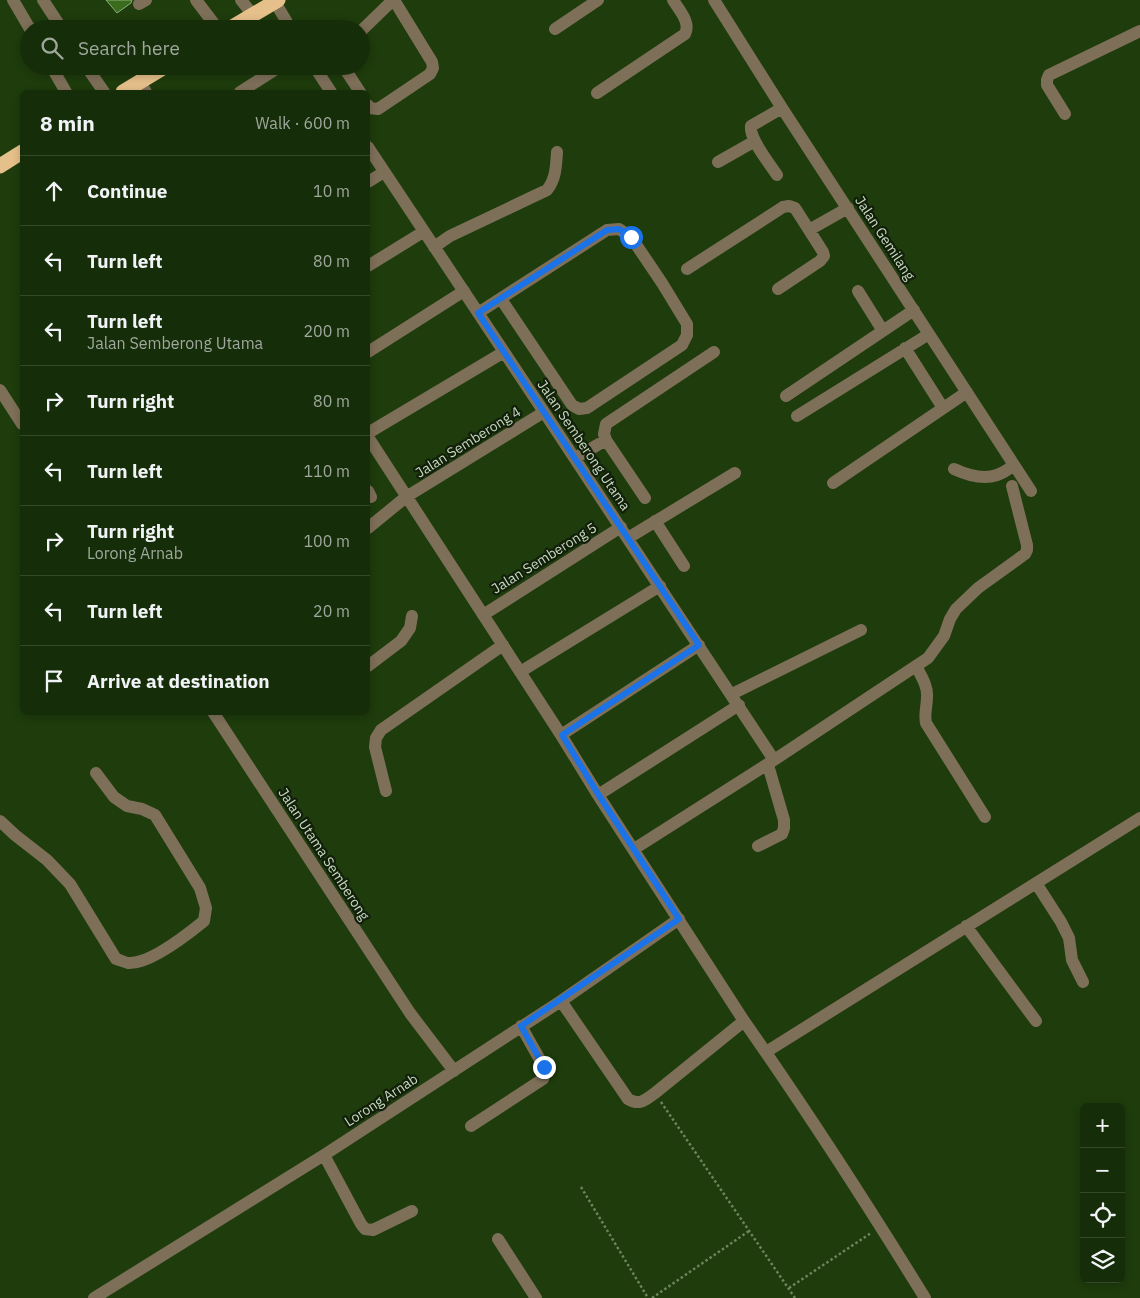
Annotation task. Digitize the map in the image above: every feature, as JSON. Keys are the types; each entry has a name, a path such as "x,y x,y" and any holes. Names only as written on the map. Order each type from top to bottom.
{"highway":[{"path":"244,20 276,1"},
{"path":"143,87 156,75"},
{"path":"0,166 20,153"}],"street":[{"path":"13,0 25,20"},
{"path":"43,0 56,20"},
{"path":"196,0 211,20"},
{"path":"241,0 253,15"},
{"path":"370,23 394,0 432,62 433,68 430,74 378,108 370,108"},
{"path":"555,28 598,0"},
{"name":"Jalan Gemilang","path":"714,0 1031,491"},
{"path":"276,1 286,20"},
{"path":"597,93 685,34 688,28 677,1"},
{"path":"1064,114 1047,85 1049,74 1140,31"},
{"path":"56,75 65,90"},
{"path":"92,75 103,90"},
{"path":"243,90 267,75"},
{"path":"320,75 330,90"},
{"path":"349,75 359,90"},
{"path":"777,175 755,141 750,129 751,126 782,108"},
{"path":"718,162 755,141"},
{"name":"Jalan Semberong Utama","path":"370,150 699,645 754,732 771,763 784,820 782,834 758,846"},
{"path":"434,248 450,236 547,190 556,172 557,152"},
{"path":"370,181 384,172"},
{"path":"687,269 783,207 789,206 795,208 824,256 820,261 778,289"},
{"path":"809,230 848,208"},
{"path":"478,313 607,230 619,229 631,237 662,284 687,324 687,335 682,345 587,408 579,409 572,405 501,299"},
{"path":"370,265 424,232"},
{"path":"370,351 464,291"},
{"path":"858,291 883,331"},
{"path":"786,396 914,310"},
{"path":"796,416 929,334"},
{"path":"905,348 943,408"},
{"path":"370,432 504,352"},
{"path":"645,498 606,440 604,434 606,424 714,352"},
{"path":"0,390 20,421"},
{"path":"833,484 967,392"},
{"name":"Jalan Semberong 4","path":"370,526 406,497 544,412"},
{"path":"370,440 562,735 744,1021 880,1226 925,1298"},
{"path":"575,458 606,440"},
{"path":"954,469 964,474 975,476 996,476 1014,466"},
{"name":"Jalan Semberong 5","path":"483,615 624,533 655,521 736,473"},
{"path":"634,849 771,763 928,658 944,636 956,609 978,588 1025,554 1027,550 1012,486"},
{"path":"655,521 684,566"},
{"path":"520,672 660,586"},
{"path":"370,664 400,641 410,628 412,616"},
{"path":"598,794 735,700 861,630"},
{"path":"386,792 375,747 376,738 381,730 503,645"},
{"path":"562,735 699,645"},
{"path":"916,666 926,687 927,696 924,717 926,722 985,817"},
{"name":"Jalan Utama Semberong","path":"214,715 410,1013 454,1071"},
{"path":"0,821 47,860 70,884 116,959 128,963 152,957 185,936 204,921 206,908 200,888 156,815 127,806 114,797 96,773"},
{"path":"766,1052 1140,818"},
{"path":"1036,883 1069,938 1072,960 1083,982"},
{"name":"Lorong Arnab","path":"94,1298 324,1155 454,1071 561,1001 679,919"},
{"path":"966,926 1036,1021"},
{"path":"561,1001 628,1099 637,1103 642,1102 655,1093 744,1021"},
{"path":"471,1126 543,1079 544,1067 521,1026"},
{"path":"324,1155 365,1230 373,1230 412,1211"},
{"path":"498,1240 536,1298"}],"path":[{"path":"655,1093 795,1298"},
{"path":"581,1187 650,1298 749,1231"},
{"path":"789,1288 880,1226"}],"building":[{"path":"106,0 132,0 131,3 117,13"}],"route":[{"path":"544,1067 521,1026 561,1001 679,919 562,735 699,645 478,313 607,230 619,229 631,237"}]}
